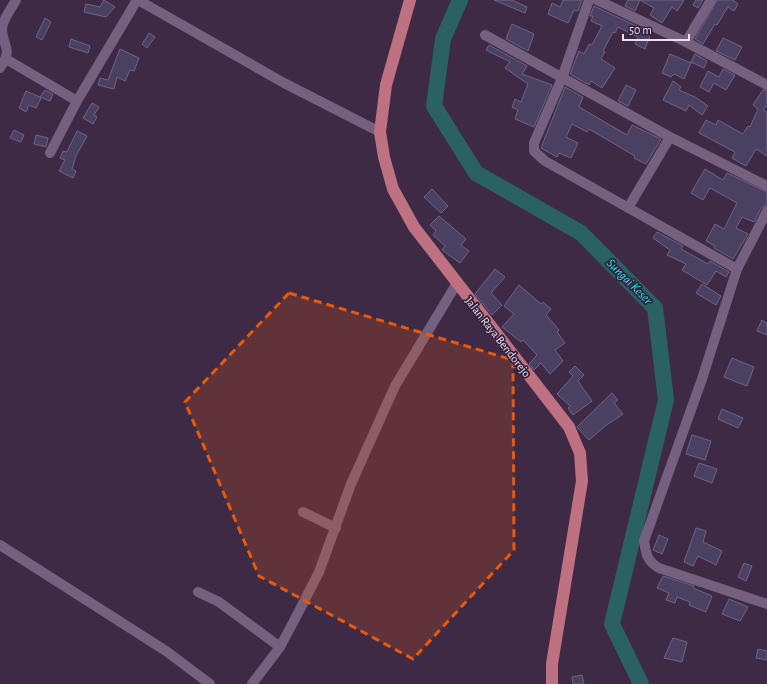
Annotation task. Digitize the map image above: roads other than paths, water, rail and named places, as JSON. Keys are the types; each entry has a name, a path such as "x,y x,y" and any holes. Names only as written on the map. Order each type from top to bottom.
{"main road":[{"name":"Jalan Raya Bendorejo","path":"410,0 386,85 380,132 384,157 393,189 414,227 568,427 580,453 582,481 552,664 552,684"}],"street":[{"path":"0,68 6,59 2,30 3,24 16,0"},
{"path":"50,153 77,101 137,0 284,83 380,132"},
{"path":"590,0 562,78 534,143 534,151 545,161 737,269"},
{"path":"597,0 686,42 767,85"},
{"path":"686,42 711,0"},
{"path":"485,35 670,137 767,186"},
{"path":"6,59 77,101"},
{"path":"628,208 670,137"},
{"path":"767,211 737,269 702,379 644,541 645,553 649,562 659,568 767,604"},
{"path":"252,684 280,647 319,572 351,484 395,386 457,283"},
{"path":"303,512 336,528"},
{"path":"0,545 166,651 210,684"},
{"path":"198,592 220,602 280,647"}],"waterway":[{"name":"Sungai Keser","path":"460,0 443,39 434,106 476,173 581,233 655,308 666,400 612,624 641,684"}]}
